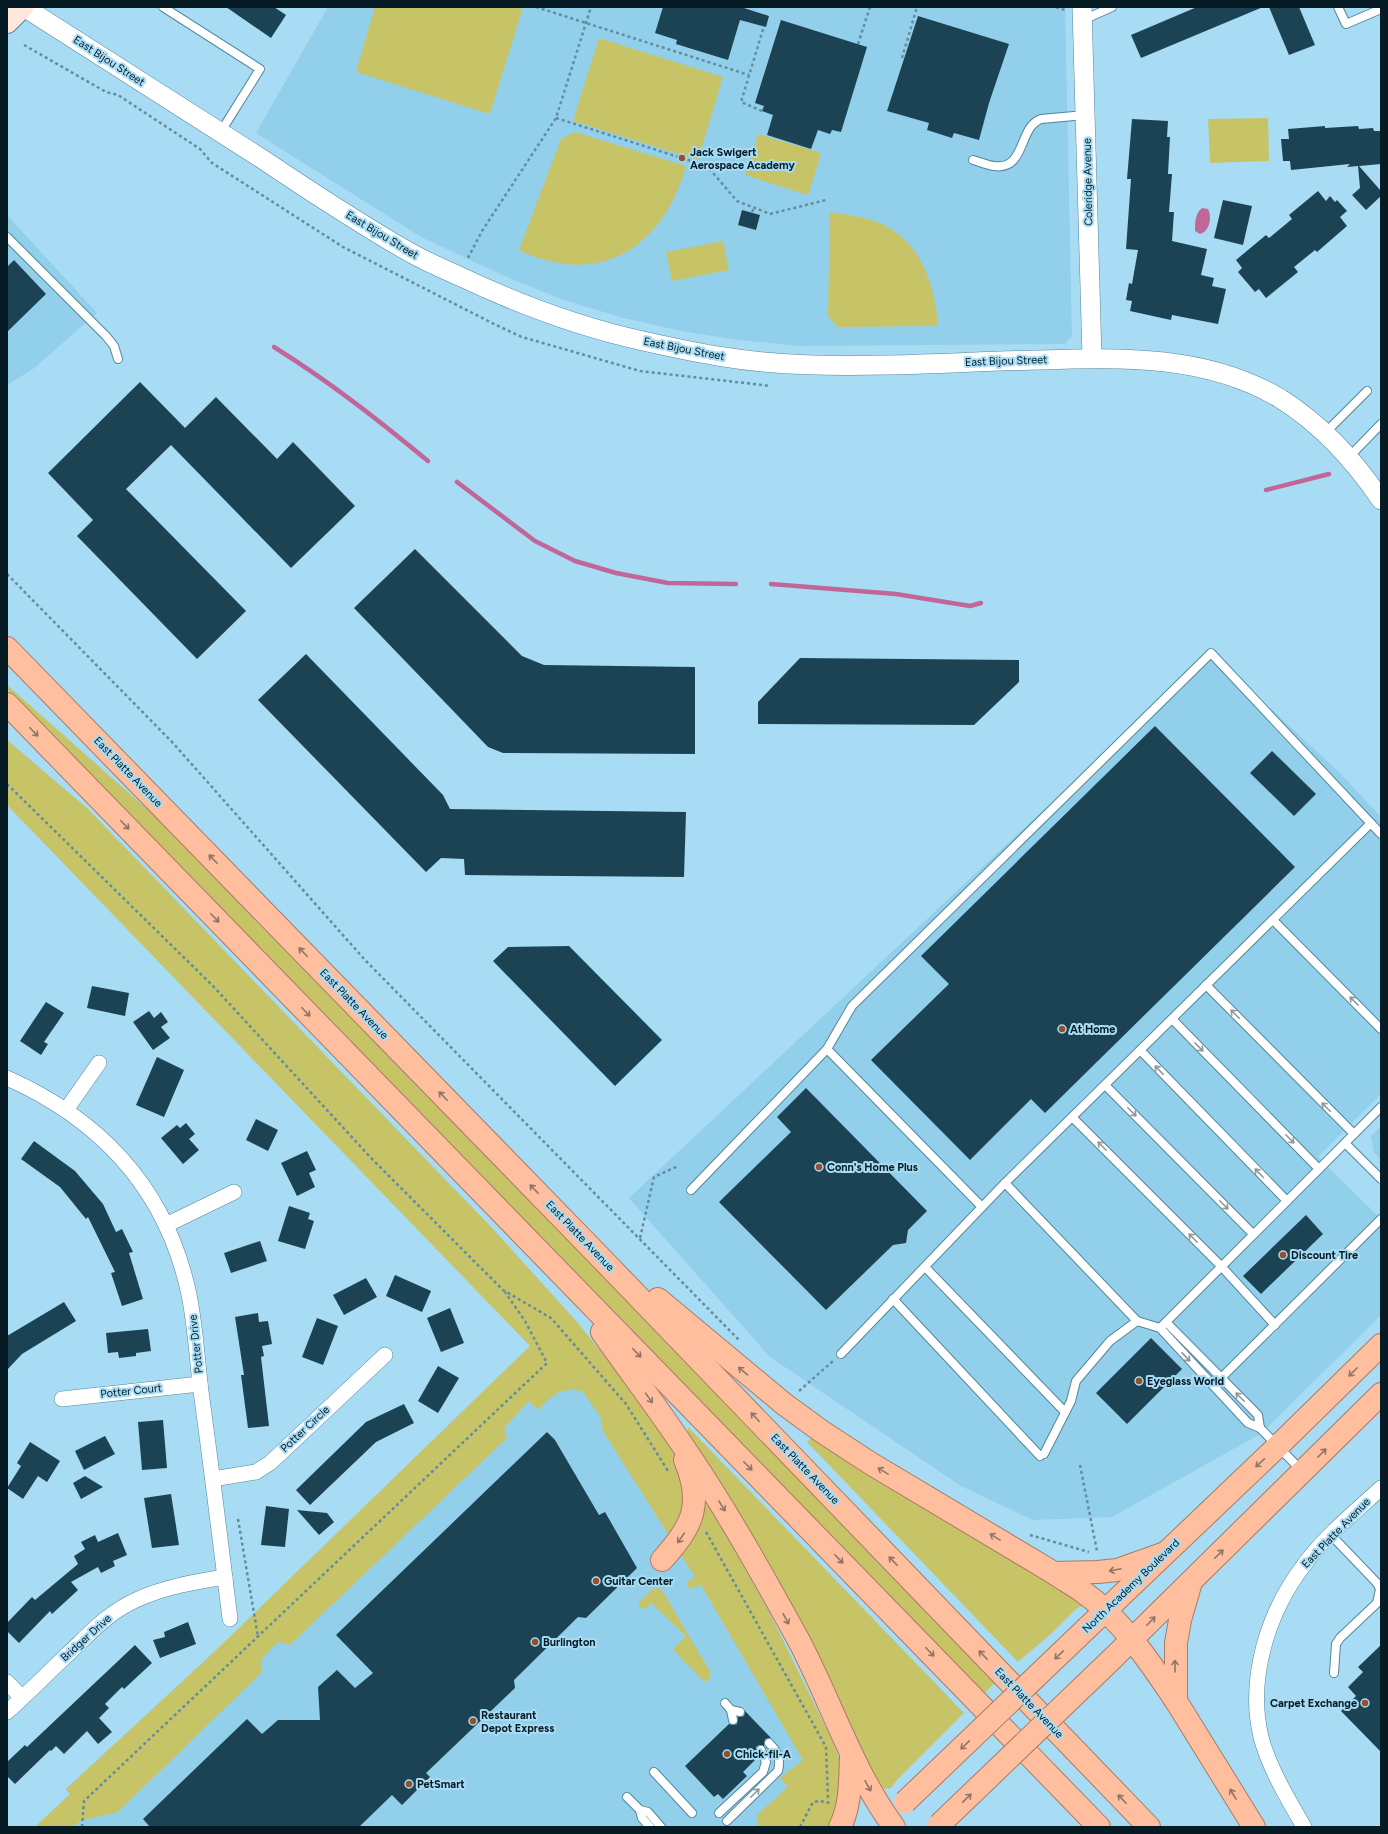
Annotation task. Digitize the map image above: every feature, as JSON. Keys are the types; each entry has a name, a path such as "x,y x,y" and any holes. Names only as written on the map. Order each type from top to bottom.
{"highway":[{"name":"East Platte Avenue","path":"7,648 600,1257 1149,1827"},
{"path":"7,704 1099,1827"},
{"path":"600,1257 645,1289 784,1404 821,1431 870,1463 1054,1573 1083,1592 1105,1611 1132,1640 1159,1675 1254,1827"},
{"path":"551,1265 601,1330 675,1435 724,1509 762,1574 806,1655 851,1753 887,1824"},
{"name":"North Academy Boulevard","path":"887,1824 905,1802 1278,1446 1381,1345"},
{"path":"938,1826 1132,1640 1381,1394"},
{"path":"662,1560 680,1539 688,1526 695,1503 688,1467 675,1435"},
{"path":"1054,1573 1116,1570 1165,1553"},
{"path":"1176,1701 1176,1643 1180,1620 1192,1581"},
{"path":"840,1827 848,1807 851,1753"}],"main road":[{"path":"7,22 23,7"}],"street":[{"name":"East Bijou Street","path":"23,7 412,254 506,298 569,322 632,338 726,357 773,362 819,365 889,365 1092,358 1148,359 1199,366 1242,381 1279,398 1312,421 1360,470 1381,500"},
{"name":"Coleridge Avenue","path":"1083,13 1092,358"},
{"path":"66,1110 99,1063"},
{"name":"Potter Drive","path":"7,1078 46,1097 66,1110 105,1140 138,1178 154,1202 166,1225 175,1248 189,1294 230,1619"},
{"path":"166,1225 234,1192"},
{"name":"Potter Circle","path":"213,1480 256,1472 270,1463 386,1355"},
{"name":"Potter Court","path":"62,1399 200,1384"},
{"name":"East Platte Avenue","path":"1304,1827 1268,1757 1258,1719 1258,1680 1267,1635 1273,1617 1293,1580 1304,1564 1331,1535 1381,1488"},
{"name":"Bridger Drive","path":"7,1712 99,1624 117,1610 136,1600 161,1590 183,1584 225,1577"},
{"path":"7,1682 22,1698"}],"lane":[{"path":"163,7 260,70 220,133"},
{"path":"1083,13 1112,7"},
{"path":"1338,7 1346,24 1381,9"},
{"path":"973,160 994,166 1010,164 1016,158 1026,134 1036,121 1041,119 1086,115"},
{"path":"7,237 106,336 114,346 118,359"},
{"path":"1324,433 1367,391"},
{"path":"1348,457 1381,424"},
{"path":"691,1190 827,1049 852,1006 1211,653 1381,834"},
{"path":"841,1354 1005,1183 1371,823"},
{"path":"1273,920 1381,1029"},
{"path":"1206,985 1354,1134"},
{"path":"1172,1019 1319,1169"},
{"path":"827,1049 982,1207"},
{"path":"1140,1050 1287,1201"},
{"path":"1105,1085 1253,1234"},
{"path":"1163,1325 1381,1108"},
{"path":"1072,1117 1221,1266 1275,1325"},
{"path":"1345,1143 1381,1179"},
{"path":"1005,1183 1137,1321 1163,1325 1221,1378 1258,1415 1260,1428"},
{"path":"1221,1378 1381,1219"},
{"path":"925,1267 1065,1412"},
{"path":"893,1299 1042,1455 1071,1401 1076,1381 1110,1341 1137,1321"},
{"path":"1163,1325 1248,1423 1260,1428 1303,1472"},
{"path":"1331,1535 1377,1583 1380,1590 1377,1603 1340,1638 1336,1644 1334,1673"},
{"path":"725,1703 731,1710 732,1720"},
{"path":"731,1710 740,1712"},
{"path":"727,1821 778,1771 780,1763 779,1755 769,1743"},
{"path":"720,1813 763,1772 766,1762 761,1750"},
{"path":"654,1772 692,1813"},
{"path":"627,1797 640,1810 642,1818 650,1827"},
{"path":"640,1810 648,1812 661,1827"}],"path":[{"path":"536,7 749,75"},
{"path":"468,258 482,231 556,118 591,7"},
{"path":"858,44 870,7"},
{"path":"902,58 916,7"},
{"path":"762,111 741,102 764,26"},
{"path":"556,118 707,166 737,201 770,214 826,200"},
{"path":"752,212 754,208"},
{"path":"7,574 173,743 365,960 745,1346"},
{"path":"7,784 52,830 214,987 371,1158 503,1290 525,1321 547,1363 84,1801 82,1827"},
{"path":"640,1239 654,1177 678,1166"},
{"path":"503,1290 551,1318 626,1404 672,1477"},
{"path":"798,1392 841,1354"},
{"path":"792,1387 805,1396"},
{"path":"1080,1465 1097,1551"},
{"path":"693,1511 826,1747 828,1803"},
{"path":"238,1519 258,1637"},
{"path":"1028,1535 1089,1553"},
{"path":"800,1827 812,1802 820,1801 832,1804"}],"shaded area":[{"name":"Jack Swigert Aerospace Academy","path":"328,7 1065,7 1072,336 1065,344 799,346 739,340 681,331 620,317 564,300 511,279 421,237 256,133"},
{"path":"375,7 523,7 490,114 356,72"},
{"path":"599,38 723,77 698,160 573,121"},
{"path":"1268,118 1269,161 1210,163 1208,119"},
{"path":"575,132 686,166 676,194 662,219 645,238 624,253 601,262 576,265 548,261 519,250 561,139"},
{"path":"758,134 821,153 808,195 745,175"},
{"path":"1202,208 1208,209 1210,220 1206,230 1200,234 1195,231 1195,224 1196,218"},
{"path":"830,212 871,220 894,231 904,239 921,261 926,273 931,286 937,313 938,326 838,327 828,316"},
{"path":"7,215 97,313 33,369 7,385"},
{"path":"723,241 729,270 672,281 666,252"},
{"path":"1211,653 1340,773 1381,817 1381,1094 1318,1157 1381,1219 1381,1315 1262,1433 1112,1517 1033,1520 961,1486 770,1357 629,1198"},
{"path":"7,685 191,848 1000,1678 983,1694 672,1371 7,689"},
{"path":"7,740 87,808 494,1230 578,1323 652,1416 697,1482 769,1612 836,1748 841,1766 839,1801 829,1827 757,1827 758,1814 788,1787 780,1778 803,1760 701,1585 690,1589 686,1583 695,1577 603,1431 600,1416 582,1391 568,1390 557,1393 538,1410 529,1401 504,1428 507,1438 290,1645 278,1642 262,1659 261,1673 118,1812 80,1821 73,1827 35,1827 70,1794 66,1789 212,1654 530,1346 7,805"},
{"path":"1381,1126 1381,1160 1374,1152 1371,1136"},
{"path":"578,1323 769,1612 836,1748 829,1827 35,1827 70,1794 66,1789 212,1654"},
{"path":"688,1427 964,1713 897,1780 891,1788 885,1789 880,1785 809,1646 692,1444"},
{"path":"812,1437 1085,1601 1083,1606 1077,1608 1053,1632 1018,1662 807,1442"},
{"path":"657,1588 662,1590 711,1673 708,1681 703,1681 673,1649 686,1636 651,1603 645,1609 640,1607 638,1603 651,1590"}],"building":[{"path":"226,7 274,7 286,15 271,38"},
{"path":"663,7 744,7 769,16 766,27 740,20 728,60 676,44 677,40 655,33"},
{"path":"1197,7 1263,7 1141,58 1131,35"},
{"path":"1269,7 1299,7 1315,45 1289,55"},
{"path":"918,16 1009,44 989,103 979,140 954,133 952,138 927,130 929,123 887,111"},
{"path":"781,20 867,47 841,132 832,130 830,134 818,130 811,149 767,135 773,115 762,111 764,106 755,103"},
{"path":"1132,119 1168,121 1167,137 1170,137 1168,174 1172,174 1169,212 1174,212 1172,241 1207,249 1201,275 1214,278 1212,286 1226,289 1218,324 1172,315 1171,320 1130,311 1132,301 1126,300 1129,283 1132,284 1138,250 1126,249 1131,179 1127,179"},
{"path":"1325,126 1325,128 1358,126 1359,129 1373,128 1374,131 1381,131 1381,164 1359,166 1381,191 1381,196 1366,210 1352,195 1360,188 1358,166 1347,167 1350,164 1291,170 1290,161 1283,161 1281,139 1289,139 1288,129"},
{"path":"1318,191 1326,201 1330,196 1335,202 1337,200 1347,211 1340,217 1347,226 1317,252 1315,250 1294,267 1298,272 1266,298 1259,289 1255,292 1238,272 1242,268 1236,260 1266,235 1269,238 1292,219 1289,215"},
{"path":"1223,200 1252,206 1243,245 1214,238"},
{"path":"742,210 760,215 756,230 738,225"},
{"path":"14,260 46,294 7,332 7,267"},
{"path":"140,382 185,428 216,397 277,459 293,442 355,506 291,568 171,445 126,489 246,611 197,659 77,536 93,520 48,473"},
{"path":"415,549 522,656 544,665 695,667 695,754 503,753 488,747 354,608"},
{"path":"306,654 443,795 450,809 686,812 684,877 465,875 464,859 441,858 426,872 258,700"},
{"path":"800,658 1019,660 1019,682 974,725 758,724 758,702"},
{"path":"1155,726 1295,867 1045,1113 1031,1099 970,1160 871,1060 949,984 921,956"},
{"path":"1272,751 1316,794 1294,816 1250,773"},
{"path":"569,946 662,1040 615,1086 493,961 508,947"},
{"path":"92,986 129,993 125,1016 87,1008"},
{"path":"46,1002 64,1013 44,1042 48,1044 41,1055 20,1041"},
{"path":"149,1011 154,1018 161,1012 168,1022 161,1027 170,1038 153,1050 133,1022"},
{"path":"157,1057 184,1070 164,1117 136,1105"},
{"name":"Conn's Home Plus","path":"806,1088 927,1211 908,1230 906,1243 893,1245 826,1310 719,1202 791,1132 777,1117"},
{"path":"256,1119 278,1130 268,1151 246,1140"},
{"path":"186,1123 195,1134 189,1139 199,1150 183,1164 161,1138 177,1125 180,1128"},
{"path":"34,1141 75,1171 103,1204 116,1232 122,1229 133,1252 129,1253 143,1299 122,1306 111,1273 115,1272 88,1217 86,1219 60,1187 21,1159"},
{"path":"307,1151 316,1170 309,1173 315,1187 297,1196 281,1163"},
{"path":"289,1206 310,1213 308,1219 314,1221 305,1249 278,1241"},
{"name":"Discount Tire","path":"1306,1215 1323,1234 1261,1294 1243,1276"},
{"path":"260,1241 267,1261 231,1273 224,1253"},
{"path":"395,1275 431,1291 422,1312 386,1296"},
{"path":"366,1278 377,1297 344,1315 333,1295"},
{"path":"64,1302 76,1321 22,1354 7,1370 7,1336"},
{"path":"450,1308 464,1343 441,1352 427,1318"},
{"path":"258,1313 259,1322 268,1321 272,1344 262,1346 264,1356 261,1357 269,1426 248,1428 241,1375 244,1375 235,1317"},
{"path":"317,1318 338,1326 323,1365 302,1357"},
{"path":"148,1329 151,1351 136,1353 136,1356 119,1358 118,1352 108,1353 106,1333"},
{"name":"Eyeglass World","path":"1151,1338 1182,1369 1127,1424 1096,1393"},
{"path":"438,1366 459,1378 438,1413 418,1401"},
{"path":"404,1404 414,1423 376,1442 310,1505 296,1490 366,1422"},
{"path":"163,1420 167,1468 142,1470 138,1422"},
{"path":"547,1432 555,1440 599,1515 605,1512 637,1568 586,1618 578,1617 514,1680 515,1688 426,1773 430,1777 402,1805 392,1795 359,1827 150,1827 143,1819 247,1719 262,1734 278,1720 320,1720 318,1687 337,1670 355,1688 373,1673 336,1635"},
{"path":"105,1436 115,1454 84,1470 75,1451"},
{"path":"30,1442 60,1461 47,1482 38,1476 23,1499 7,1488 21,1466 17,1463"},
{"path":"85,1476 103,1487 81,1499 73,1483"},
{"path":"171,1494 179,1545 152,1548 144,1498"},
{"path":"266,1506 289,1509 285,1547 261,1545"},
{"path":"297,1510 327,1513 334,1522 319,1535"},
{"path":"118,1533 127,1555 113,1561 115,1566 101,1573 98,1567 71,1582 78,1590 52,1614 50,1611 19,1643 7,1631 7,1623 32,1597 35,1600 78,1564 74,1556 85,1549 81,1542 95,1535 98,1542"},
{"path":"188,1622 196,1644 160,1658 153,1640 165,1637 164,1632"},
{"path":"135,1645 152,1663 124,1689 122,1687 105,1704 109,1708 99,1718 112,1732 98,1744 87,1731 64,1754 56,1746 15,1784 7,1776 7,1762 25,1745 27,1747"},
{"name":"Carpet Exchange","path":"1381,1645 1381,1752 1341,1711 1356,1696 1348,1687 1363,1672 1358,1667"},
{"name":"Chick-fil-A","path":"745,1711 771,1738 765,1739 764,1746 759,1745 756,1747 757,1755 753,1758 755,1760 743,1772 747,1776 723,1799 718,1794 714,1797 685,1766 729,1724 737,1724 738,1717 744,1716"}],"waterway":[{"path":"274,347 353,401 428,461"},
{"path":"1266,490 1329,474"},
{"path":"457,482 535,541 575,561 616,573 668,583 736,584"},
{"path":"771,584 896,594 970,606 981,603"}],"place":[{"name":"Jack Swigert Aerospace Academy","path":"682,158"},
{"name":"At Home","path":"1062,1029"},
{"name":"Conn's Home Plus","path":"819,1167"},
{"name":"Discount Tire","path":"1283,1255"},
{"name":"Eyeglass World","path":"1139,1381"},
{"name":"Guitar Center","path":"596,1581"},
{"name":"Burlington","path":"535,1642"},
{"name":"Carpet Exchange","path":"1365,1703"},
{"name":"Restaurant Depot Express","path":"473,1721"},
{"name":"Chick-fil-A","path":"727,1754"},
{"name":"PetSmart","path":"409,1784"}]}
